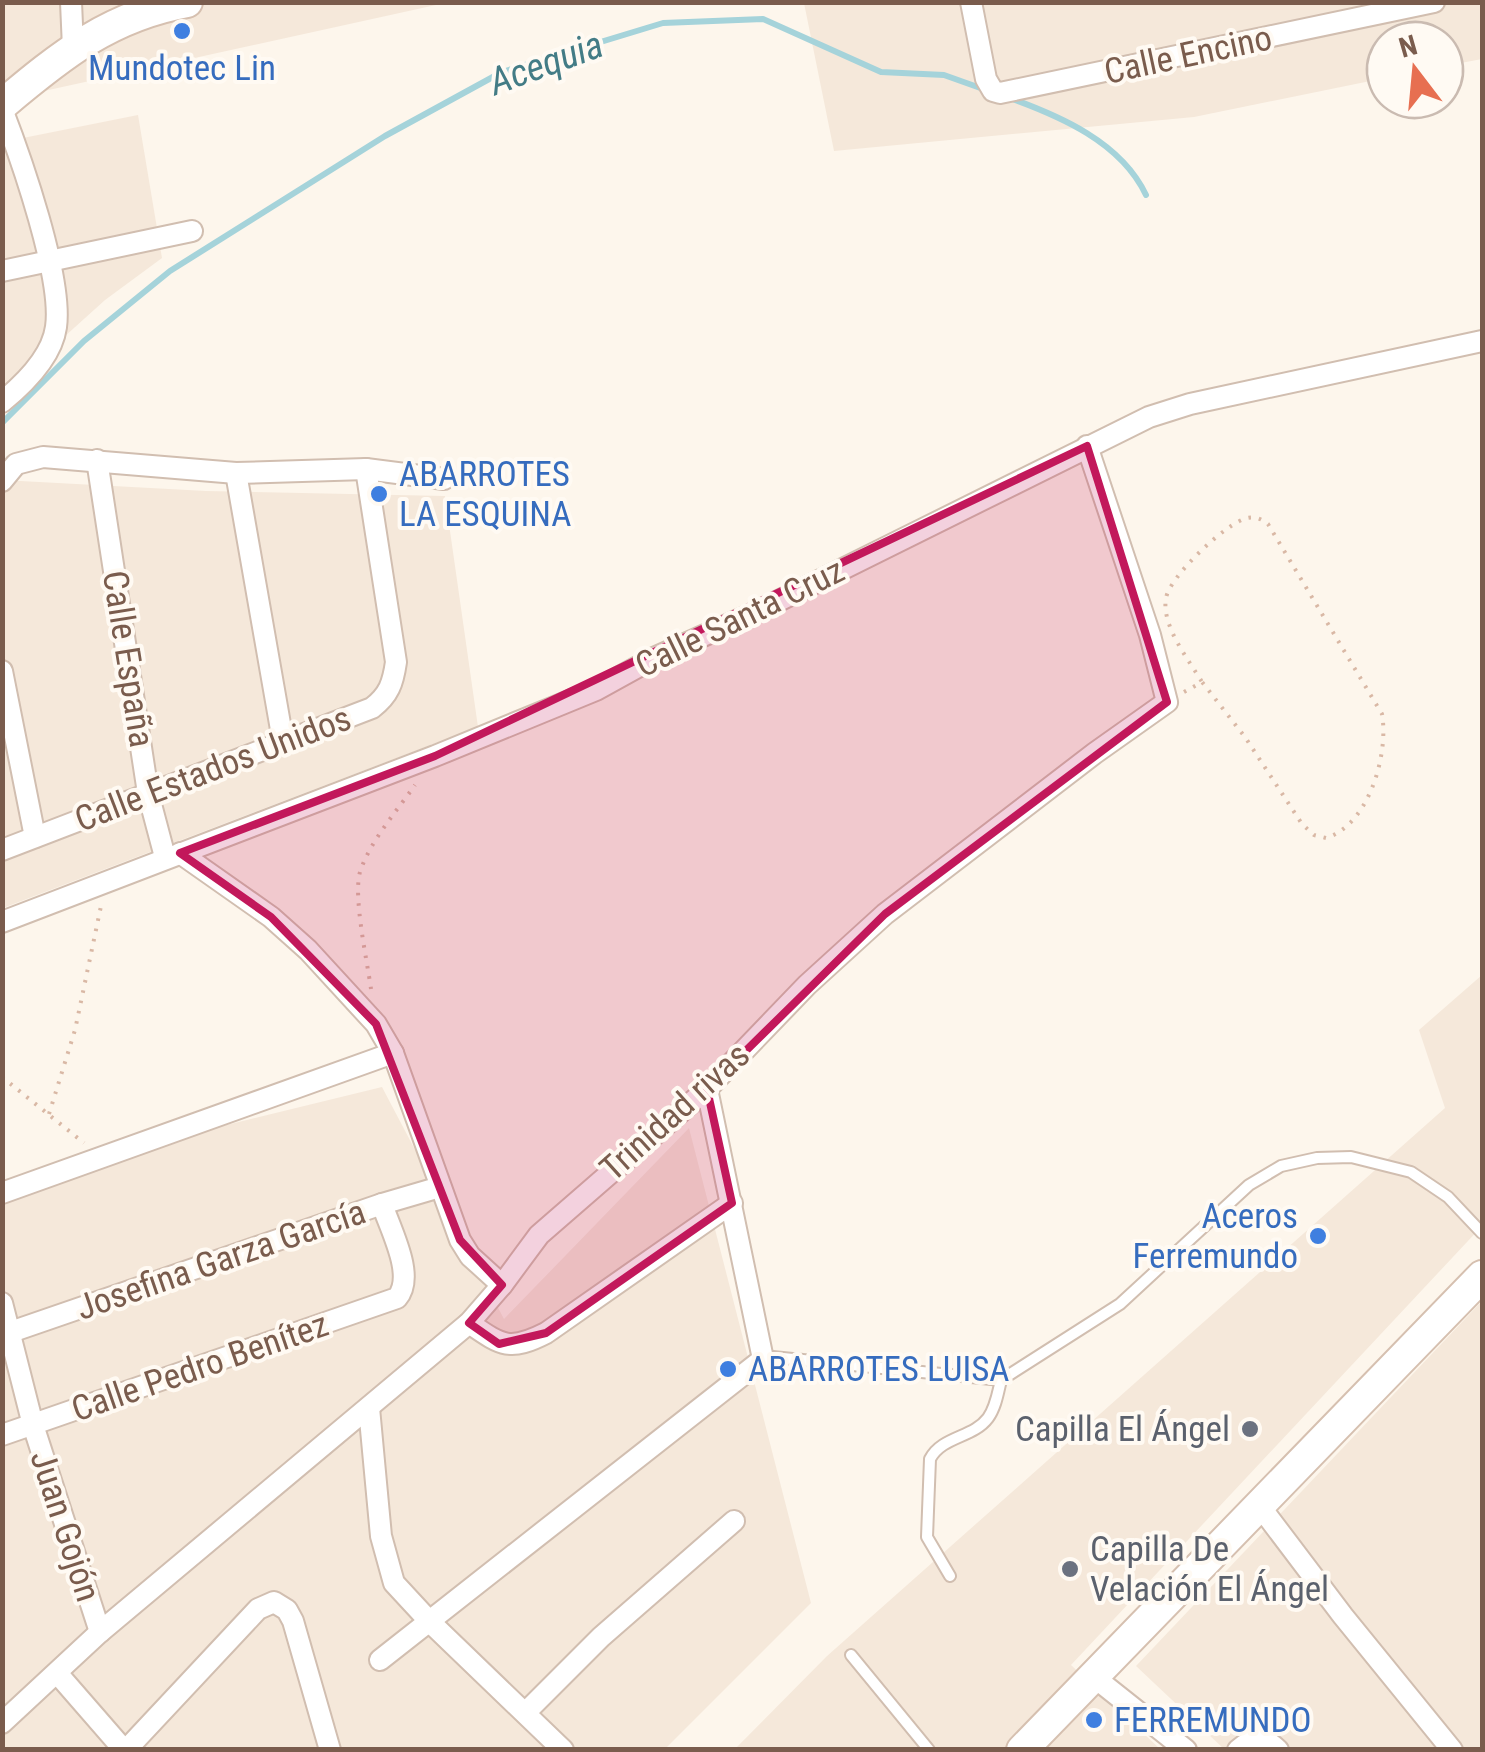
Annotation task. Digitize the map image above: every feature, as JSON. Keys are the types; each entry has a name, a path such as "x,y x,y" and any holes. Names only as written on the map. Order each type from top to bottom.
{"main road":[{"path":"2,107 73,48 114,23 187,2"},
{"path":"1022,1750 1482,1276"}],"street":[{"path":"71,2 73,48"},
{"name":"Calle Encino","path":"971,2 986,79 993,91 1000,93 1434,2"},
{"path":"2,107 18,150 48,261 56,328 48,350 2,402"},
{"path":"2,271 192,231"},
{"name":"Calle Santa Cruz","path":"2,922 596,690 654,658 754,613 1149,417 1190,404 1482,341"},
{"path":"1086,446 1150,634 1167,702"},
{"path":"2,481 16,464 43,457 236,473 366,469 444,479"},
{"name":"Calle España","path":"97,460 148,793 173,855"},
{"name":"Calle Estados Unidos","path":"2,850 372,708 384,698 393,684 396,662 366,469"},
{"path":"236,473 283,741"},
{"path":"2,671 34,838"},
{"name":"Trinidad rivas","path":"5,1714 468,1323 502,1286 539,1235 707,1088 808,984 885,914 1167,702"},
{"path":"173,855 272,917 376,1024 393,1053 460,1240 470,1256 502,1286"},
{"path":"2,1193 393,1053"},
{"path":"380,1660 763,1359 707,1088"},
{"name":"Josefina Garza García","path":"7,1334 440,1187"},
{"path":"468,1323 499,1344 526,1344 546,1334 732,1203"},
{"name":"Calle Pedro Benítez","path":"2,1435 397,1298 402,1292 404,1270 382,1204"},
{"name":"Juan Gojón","path":"2,1302 33,1425 100,1632"},
{"path":"369,1408 386,1564 394,1582 563,1750"},
{"path":"1259,1505 1452,1750"},
{"path":"526,1712 601,1638 734,1520"},
{"path":"57,1673 125,1750 258,1610 274,1602 288,1610 293,1621 330,1750"},
{"path":"1094,1676 1186,1750"},
{"path":"1245,1744 1268,1740 1278,1750"}],"lane":[{"path":"763,1359 774,1356 1001,1380 1120,1304 1248,1185 1282,1166 1351,1157 1411,1172 1448,1198 1482,1233"},
{"path":"950,1576 927,1536 930,1459 936,1448 980,1426 990,1416 1001,1380"},
{"path":"851,1654 929,1750"}],"path":[{"path":"1261,518 1382,714 1382,754 1369,791 1350,825 1326,838 1314,835 1302,824 1245,737 1202,682 1175,637 1167,616 1166,597 1182,568 1237,522 1261,518"},
{"path":"1167,702 1202,682"},
{"path":"376,1024 359,874 434,756"},
{"path":"49,1114 76,1030 106,881"},
{"path":"2,1077 101,1158"}],"highlighted area":[{"path":"1087,446 1167,702 885,914 707,1089 732,1203 546,1333 499,1344 469,1323 502,1285 460,1240 376,1024 271,917 180,853 435,756"}],"shaded area":[{"path":"3,2 445,3 3,100"},
{"path":"804,3 1482,3 1482,59 1465,62 1465,20 1365,20 1365,82 1194,117 834,151"},
{"path":"138,115 162,258 105,300 3,392 3,142"},
{"path":"2,480 206,491 445,496 478,727 3,908"},
{"path":"1482,975 1482,1226 1071,1665 1160,1749 734,1750 827,1656 1445,1108 1419,1030"},
{"path":"382,1087 504,1319 689,1128 811,1603 665,1749 3,1749 2,1180"},
{"path":"1482,1301 1482,1749 1224,1749 1136,1666"}],"waterway":[{"name":"Acequia","path":"2,423 84,341 170,271 385,136 502,72 663,23 763,19 881,72 944,75 986,90"},
{"name":"Acequia","path":"1007,97 1087,133 1121,160 1146,195"}],"place":[{"name":"Mundotec Lin","path":"182,31"},
{"name":"ABARROTES LA ESQUINA","path":"379,494"},
{"name":"Aceros Ferremundo","path":"1318,1236"},
{"name":"ABARROTES LUISA","path":"728,1369"},
{"name":"Capilla El Ángel","path":"1250,1429"},
{"name":"Capilla De Velación El Ángel","path":"1070,1569"},
{"name":"FERREMUNDO","path":"1094,1720"}]}
